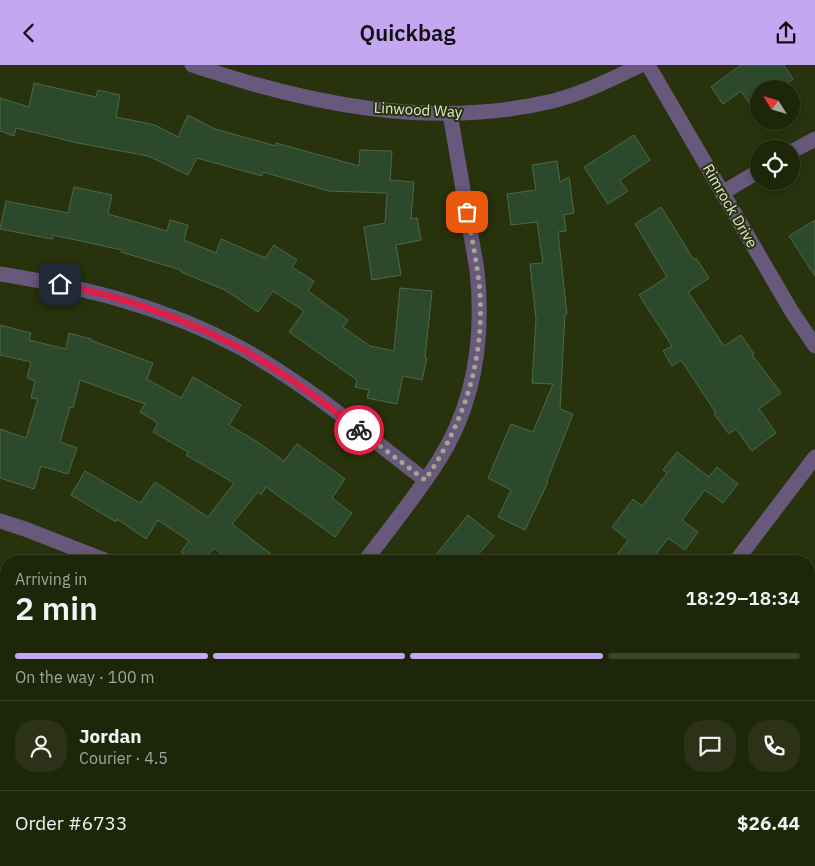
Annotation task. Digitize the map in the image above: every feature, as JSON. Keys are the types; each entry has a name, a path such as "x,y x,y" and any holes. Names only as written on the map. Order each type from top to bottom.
{"street":[{"name":"Linwood Way","path":"192,65 242,82 290,95 388,111 450,114 502,111 554,100 604,83 641,65"},
{"name":"Rimrock Drive","path":"648,65 792,312 815,346"},
{"path":"369,555 439,459 461,415 475,368 479,344 480,295 450,114"},
{"path":"800,147 815,139"},
{"path":"722,193 750,176"},
{"path":"0,274 92,291 153,309 213,334 296,382 425,480"},
{"path":"741,555 815,457"},
{"path":"0,521 92,555"}],"building":[{"path":"741,65 784,65 793,79 750,80 750,104 741,91 723,104 711,87"},
{"path":"34,83 96,97 98,90 120,95 116,117 155,125 178,137 188,115 215,129 276,146 276,143 359,166 360,150 392,151 390,180 414,182 411,219 417,218 421,240 396,245 401,275 372,280 364,227 385,223 387,193 329,191 263,172 262,176 197,158 188,175 148,156 78,143 16,128 14,136 0,131 0,98 29,107"},
{"path":"634,135 650,160 620,180 628,191 608,204 584,167"},
{"path":"557,161 560,182 569,177 574,213 564,215 566,231 558,232 567,314 565,314 560,409 573,414 548,482 525,530 498,517 511,490 488,478 511,424 533,432 553,384 532,383 536,319 530,264 543,263 537,222 511,225 507,194 536,190 532,165"},
{"path":"74,187 112,195 108,214 167,231 170,220 188,225 184,240 216,253 221,239 265,258 274,245 297,260 292,267 314,281 308,291 348,320 343,327 370,346 394,351 400,288 432,291 425,358 427,358 422,380 403,376 397,404 367,398 369,390 355,387 357,380 289,332 304,311 273,291 258,312 225,290 181,272 181,270 121,252 122,250 53,235 52,239 0,229 6,201 68,213"},
{"path":"661,207 694,260 696,258 709,278 688,292 724,346 741,335 754,354 752,355 781,393 759,409 776,433 752,451 736,429 729,434 714,414 716,413 681,360 672,366 663,351 672,346 639,295 667,277 635,224"},
{"path":"815,220 815,276 789,236"},
{"path":"0,325 31,333 29,340 66,349 69,333 91,339 153,363 147,379 181,398 193,377 241,405 229,425 284,461 297,444 345,479 332,498 352,513 335,537 266,487 261,495 258,492 232,524 272,555 223,555 214,548 208,555 185,555 181,552 189,541 158,520 146,539 117,519 116,522 71,495 85,471 140,503 155,482 208,517 234,483 186,455 188,452 153,432 158,423 140,412 145,404 80,380 73,408 70,407 60,442 77,448 68,474 41,466 34,489 0,478 0,429 26,438 38,399 31,398 35,381 27,378 31,362 0,355"},
{"path":"677,452 709,477 717,467 738,484 723,503 705,490 682,520 698,532 685,550 668,538 655,555 617,555 628,540 612,527 633,499 642,506 667,473 663,470"},
{"path":"468,515 494,536 478,555 436,555"}],"way so far":[{"path":"359,430 425,480 451,438 469,392 479,344 480,295 467,212"}],"route":[{"path":"60,284 92,291 153,309 213,334 296,382 359,430"}]}
